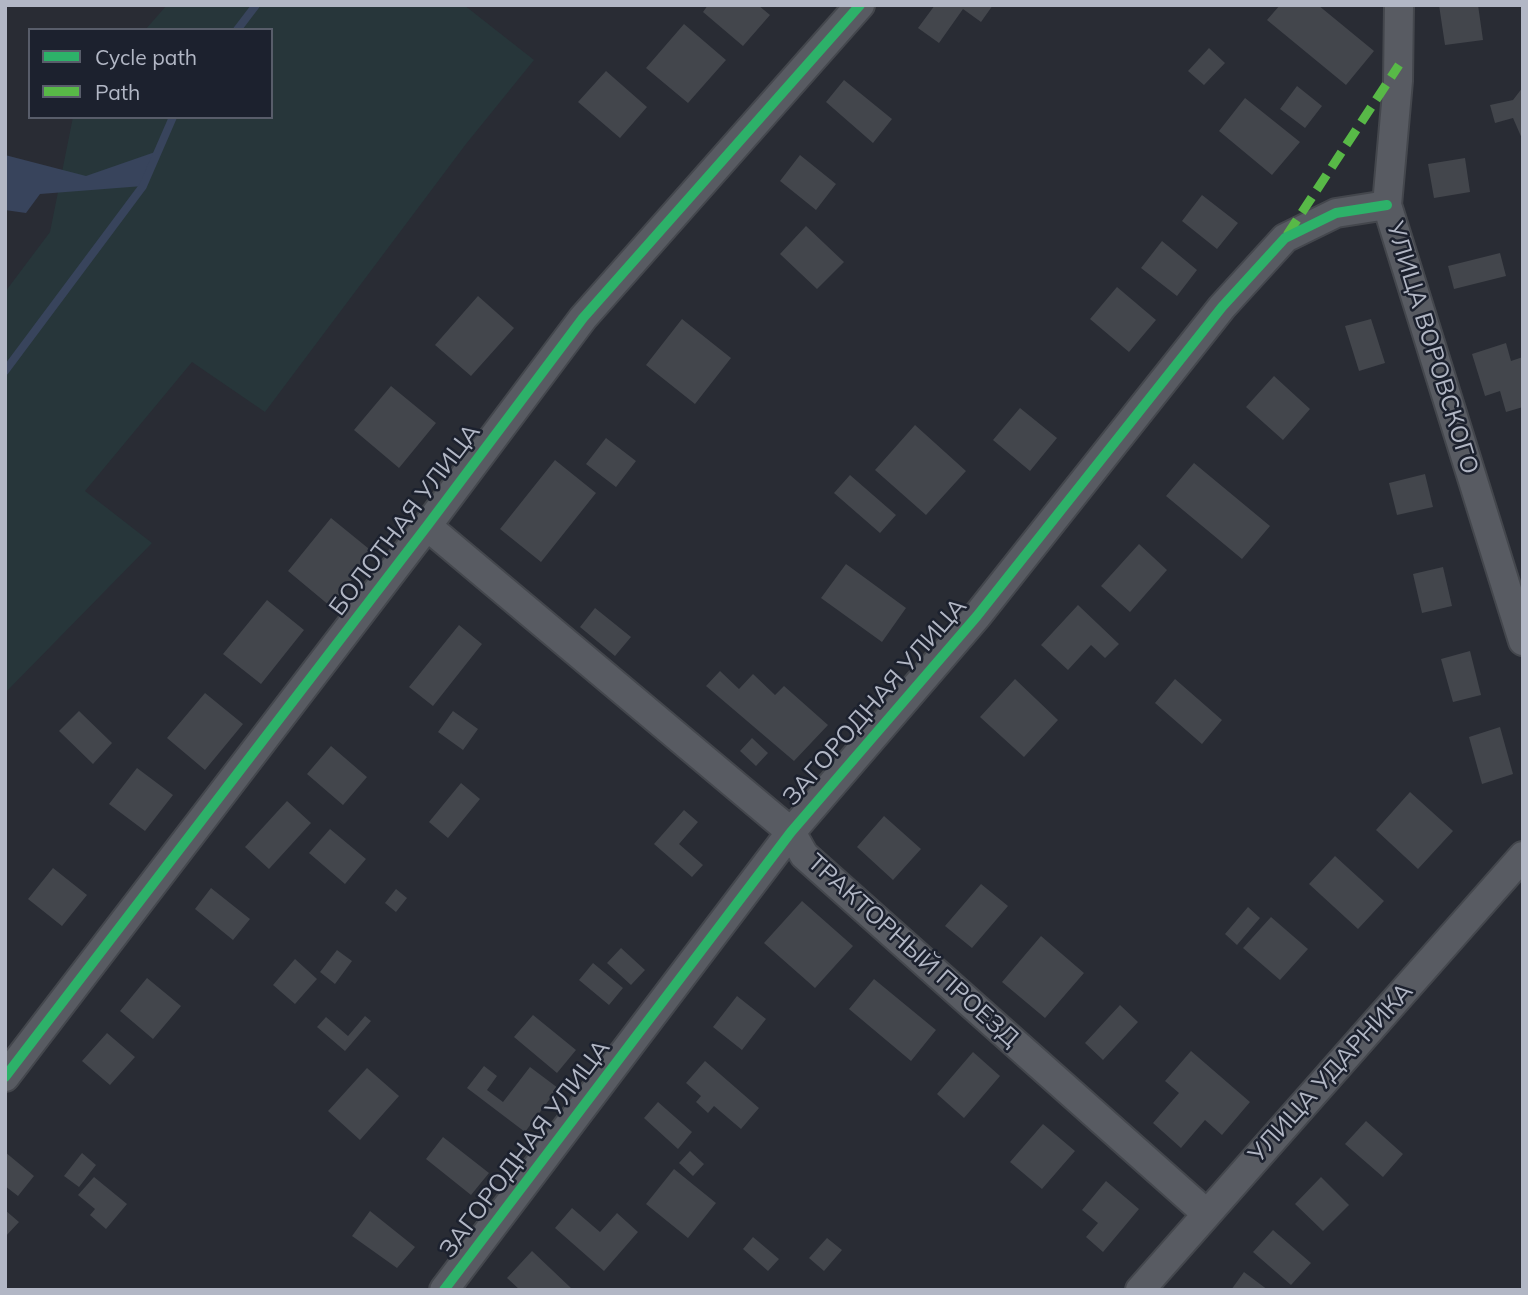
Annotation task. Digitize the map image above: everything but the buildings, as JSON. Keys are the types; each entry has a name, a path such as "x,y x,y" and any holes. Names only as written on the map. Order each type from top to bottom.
{"street":[{"name":"БОЛОТНАЯ УЛИЦА","path":"5,1077 583,318 859,5"},
{"name":"УЛИЦА ВОРОВСКОГО","path":"1399,5 1398,81 1387,205 1523,641"},
{"name":"ЗАГОРОДНАЯ УЛИЦА","path":"444,1290 791,832 977,616 1222,307 1285,238 1336,213 1387,205"},
{"name":"ТРАКТОРНЫЙ ПРОЕЗД","path":"427,526 791,832 804,855 1207,1214"},
{"name":"УЛИЦА УДАРНИКА","path":"1140,1290 1523,856"}],"shaded area":[{"path":"167,5 464,5 534,60 466,144 265,412 192,362 85,491 152,543 5,693 5,292 50,232 73,119 273,119 273,28 147,28"}],"water":[{"path":"158,151 143,186 40,194 26,213 5,210 5,155 86,176"}],"waterway":[{"path":"239,28 256,5"},
{"path":"5,371 143,186 172,119"}],"marked path":[{"path":"1287,235 1399,65"}],"cycle path":[{"path":"5,1077 583,318 860,5"},
{"path":"444,1290 791,832 977,616 1222,307 1285,238 1336,213 1387,205"}]}
